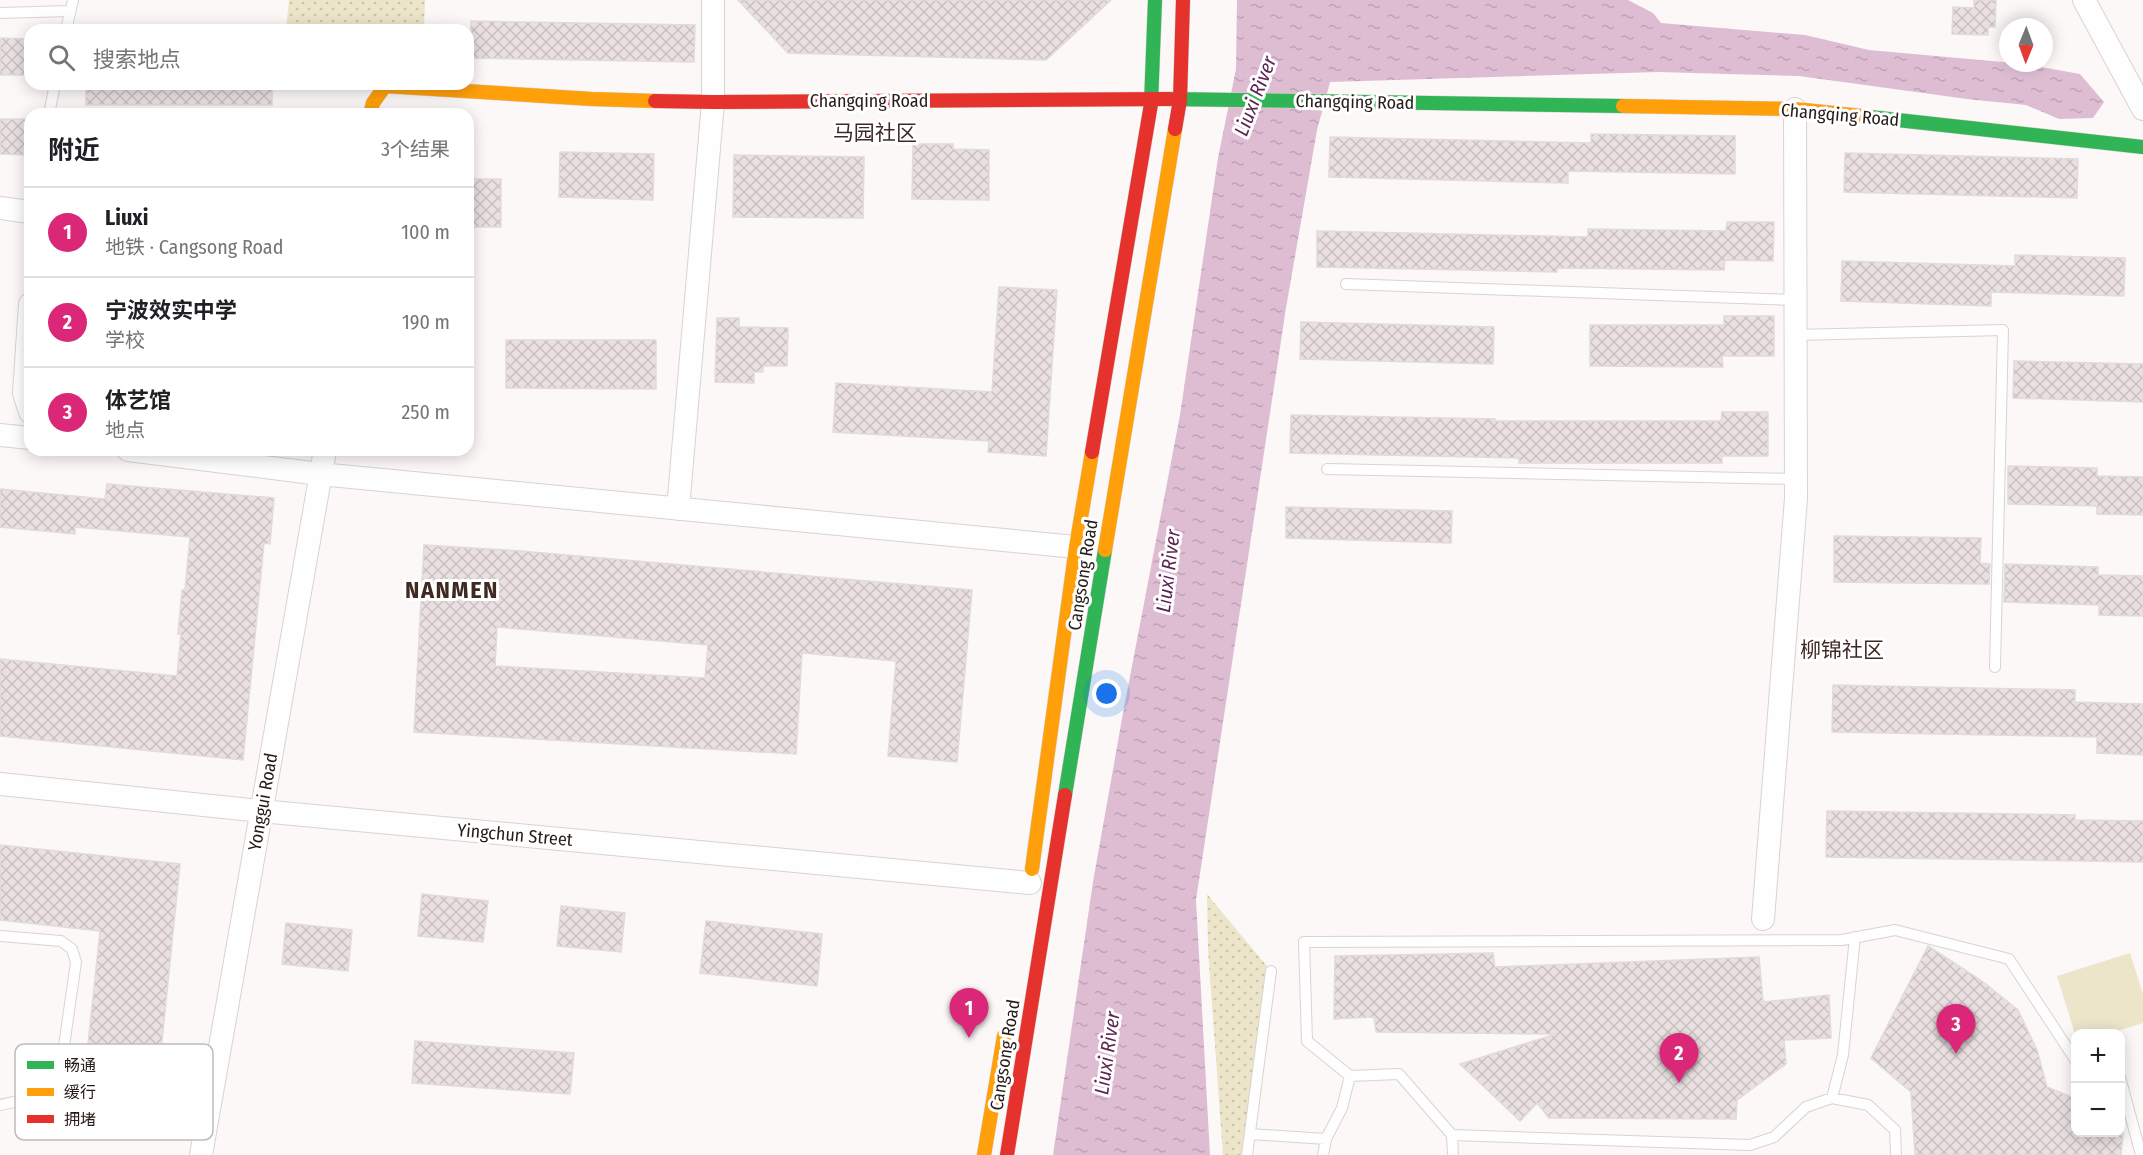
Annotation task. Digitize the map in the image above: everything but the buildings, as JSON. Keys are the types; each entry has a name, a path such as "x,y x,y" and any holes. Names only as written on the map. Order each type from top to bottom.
{"main road":[{"name":"Cangsong Road","path":"1029,888 1076,547 1152,99 1155,0"},
{"name":"Cangsong Road","path":"1007,1155 1050,884 1187,100 1183,0"},
{"path":"372,108 379,90"},
{"name":"Changqing Road","path":"456,90 592,99 713,102 1152,99 1795,109 2143,147"},
{"name":"Cangsong Road","path":"984,1155 1007,1019"}],"street":[{"path":"678,509 713,102 713,0"},
{"path":"2084,0 2143,109"},
{"path":"1763,919 1796,498 1795,109"},
{"path":"0,208 24,211"},
{"path":"0,435 24,437"},
{"path":"176,456 320,474 1076,547"},
{"name":"Yonggui Road","path":"213,1086 324,456"},
{"name":"Yingchun Street","path":"0,784 1029,888"},
{"name":"Yonggui Road","path":"201,1155 204,1140"}],"lane":[{"path":"0,13 72,5 67,24"},
{"path":"50,108 54,90"},
{"path":"1346,284 1795,300"},
{"path":"1796,335 2003,330 1995,667"},
{"path":"1327,469 1796,479"},
{"path":"1453,1155 1452,1135 1399,1074 1350,1076 1306,1041 1304,942 1842,940 1895,930 2009,959 2071,1053"},
{"path":"0,936 61,941 72,950 76,962 64,1044"},
{"path":"1832,1098 1843,1055 1855,937"},
{"path":"1247,1155 1271,971"},
{"path":"1323,1155 1326,1139 1342,1108 1350,1076"},
{"path":"2123,1083 2141,1155"},
{"path":"1452,1135 1750,1144 1774,1137 1806,1107 1832,1098 1868,1105 1895,1130 1896,1155"},
{"path":"0,1105 15,1102"},
{"path":"1250,1134 1326,1139"}],"shaded area":[{"path":"289,0 425,0 424,24 287,24"},
{"path":"1207,894 1271,971 1244,1155 1223,1155 1208,951"},
{"path":"2130,953 2143,994 2143,1023 2124,1029 2073,1029 2057,976"}],"water":[{"name":"Liuxi River","path":"1237,0 1628,0 1653,13 1661,23 1805,35 1869,50 1999,62 1999,72 2053,72 2053,69 2080,74 2104,102 2093,118 2059,119 2026,105 1799,76 1658,72 1330,82 1317,130 1286,308 1196,900 1210,1155 1053,1155 1093,882 1180,415 1218,158 1236,69"}],"traffic: fast":[{"path":"1151,104 1155,0"},
{"path":"1169,99 1623,106"},
{"path":"1870,117 2143,147"},
{"path":"1065,795 1105,550"}],"traffic: slow":[{"path":"372,108 382,90"},
{"path":"449,90 655,101"},
{"path":"1623,106 1795,109 1870,117"},
{"path":"1105,550 1175,129"},
{"path":"1032,869 1076,547 1092,452"},
{"path":"984,1155 1004,1036"}],"traffic: jam":[{"path":"1175,129 1180,100 1183,0"},
{"path":"655,101 1169,99"},
{"path":"1092,452 1151,104"},
{"path":"1007,1155 1065,795"}],"place":[{"name":"Liuxi","path":"969,1038"},
{"name":"体艺馆","path":"1956,1054"},
{"name":"宁波效实中学","path":"1679,1083"}],"district":[{"name":"马园社区","path":"875,133"},
{"name":"NANMEN","path":"452,590"},
{"name":"柳锦社区","path":"1842,650"}]}
